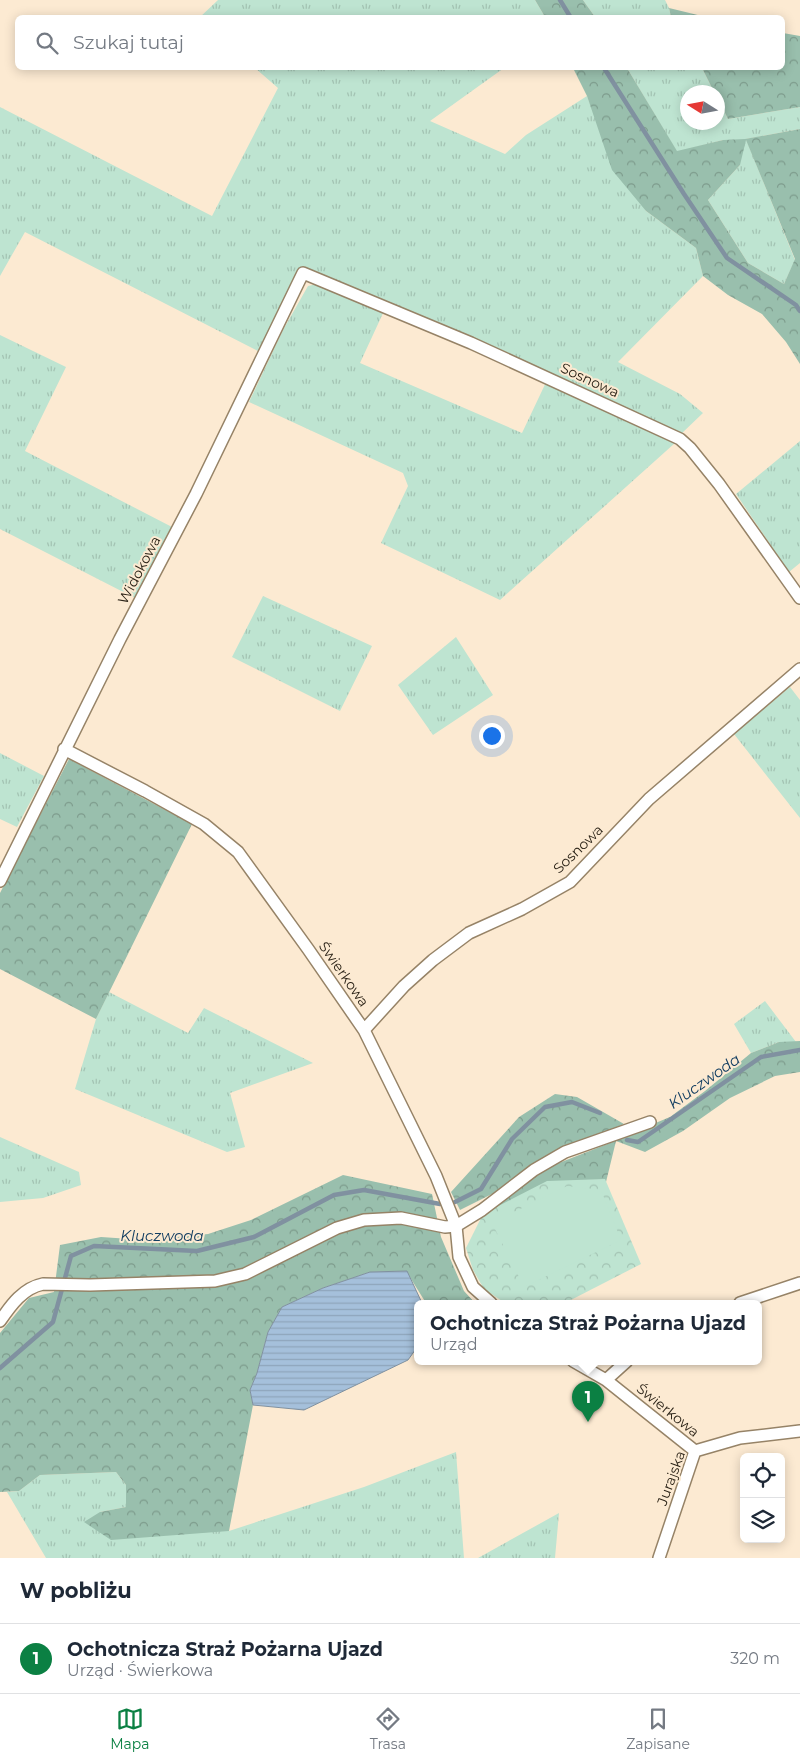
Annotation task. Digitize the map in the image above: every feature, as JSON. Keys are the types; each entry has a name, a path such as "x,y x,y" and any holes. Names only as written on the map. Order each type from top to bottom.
{"street":[{"name":"Sosnowa","path":"303,273 471,343 680,439 690,448 719,484 800,598"},
{"name":"Widokowa","path":"0,882 64,749 196,494 303,273"},
{"name":"Sosnowa","path":"364,1030 410,980 469,933 522,909 570,882 649,799 800,669"},
{"name":"Świerkowa","path":"64,749 204,824 238,852 364,1030 403,1111 426,1153 456,1226 459,1257 469,1279 473,1287 488,1300"},
{"path":"0,1321 20,1296 36,1286 56,1284 199,1282 230,1278 245,1274 337,1228 364,1220 401,1218 445,1227 456,1226 482,1210 534,1170 565,1152 650,1122"},
{"path":"749,1300 800,1283"},
{"name":"Świerkowa","path":"579,1365 606,1380 695,1451"},
{"path":"606,1380 623,1365"},
{"name":"Jurajska","path":"659,1558 695,1451 740,1438 800,1431"}],"green space":[{"path":"218,0 535,0 544,15 202,15"},
{"path":"535,0 583,0 594,15 544,15"},
{"path":"583,0 665,0 671,15 594,15"},
{"path":"669,8 698,15 671,15"},
{"path":"785,33 800,36 800,107 728,119 725,113 725,85 710,85 703,70 785,70"},
{"path":"257,70 501,70 430,121 505,154 526,135 587,96 599,127 646,211 696,248 703,276 618,362 680,394 703,413 680,435 675,443 500,600 381,543 408,486 403,473 249,402 283,330 308,286 317,284 384,311 360,363 522,433 549,376 305,269 258,351 25,232 0,276 0,107 212,216 278,88"},
{"path":"574,70 628,70 677,151 723,140 745,139 800,129 800,364 786,342 762,314 728,295 703,276 696,248 646,211 612,170 587,96","holes":["746,140 795,259 784,284 748,263 708,200 740,165"]},
{"path":"628,70 703,70 710,85 680,85 680,130 725,130 725,113 728,119 800,107 800,129 746,139 795,260 784,284 748,263 708,200 740,165 723,140 677,152"},
{"path":"0,335 66,367 25,451 172,527 135,598 0,529"},
{"path":"800,441 800,563 789,572 736,494"},
{"path":"263,596 372,646 340,711 232,657"},
{"path":"456,637 493,695 433,735 398,685"},
{"path":"790,687 800,700 800,818 734,734"},
{"path":"0,753 44,776 17,827 0,819"},
{"path":"69,759 192,824 96,1019 0,969 0,893"},
{"path":"109,992 188,1033 204,1008 313,1063 230,1093 245,1147 227,1152 75,1089 96,1019"},
{"path":"765,1001 796,1042 779,1042 751,1053 734,1024"},
{"path":"800,1041 800,1072 775,1076 730,1098 683,1131 645,1152 616,1141 606,1182 483,1214 541,1170 670,1117 751,1053 779,1042"},
{"path":"555,1094 577,1097 624,1124 550,1156 494,1193 460,1210 451,1192 519,1117"},
{"path":"0,1137 79,1172 81,1185 43,1198 0,1202"},
{"path":"343,1175 432,1194 441,1237 464,1291 472,1300 424,1300 406,1271 370,1272 323,1288 282,1307 268,1332 257,1373 250,1390 253,1405 229,1531 111,1540 84,1522 100,1512 126,1507 126,1485 116,1472 40,1475 19,1491 0,1492 0,1333 29,1298 54,1292 60,1245 101,1237 145,1240 208,1234 251,1220"},
{"path":"605,1179 641,1264 571,1300 500,1300 484,1289 473,1270 466,1248 483,1214 547,1181"},
{"path":"567,1186 601,1190 621,1240 524,1287 492,1223"},
{"path":"456,1452 464,1558 46,1558 7,1492 19,1491 40,1475 116,1472 126,1485 126,1507 100,1512 229,1531 364,1487"},
{"path":"559,1513 555,1558 478,1558"}],"water":[{"path":"407,1271 421,1300 414,1300 414,1352 408,1360 304,1410 253,1405 250,1390 257,1373 268,1332 282,1307 323,1288 370,1272"}],"waterway":[{"path":"560,0 569,15"},
{"path":"605,70 727,258 796,305 800,311"},
{"name":"Kluczwoda","path":"627,1140 638,1142 761,1057 800,1050"},
{"name":"Kluczwoda","path":"455,1202 481,1189 512,1139 545,1107 572,1102 600,1113"},
{"name":"Kluczwoda","path":"0,1368 53,1322 71,1256 94,1246 197,1251 254,1237 334,1195 364,1190 440,1204"}],"place":[{"name":"Ochotnicza Straż Pożarna Ujazd","path":"588,1422"}]}
